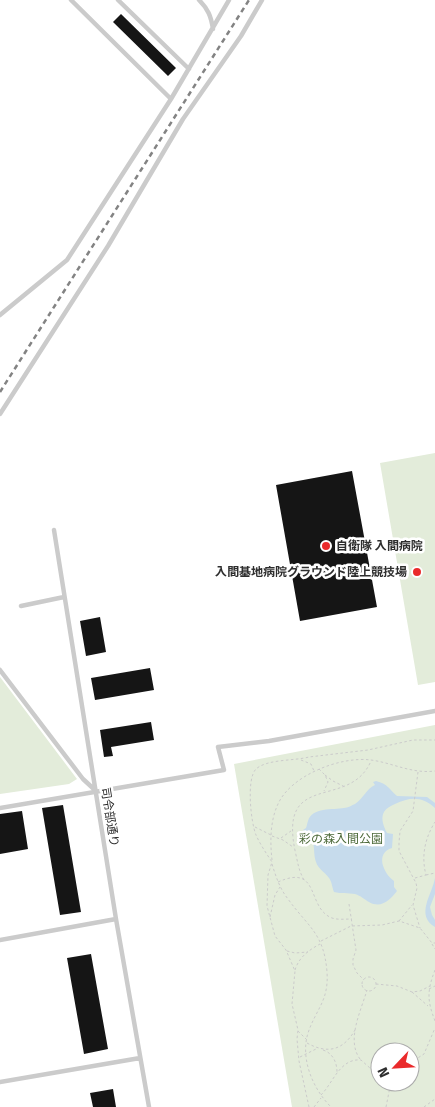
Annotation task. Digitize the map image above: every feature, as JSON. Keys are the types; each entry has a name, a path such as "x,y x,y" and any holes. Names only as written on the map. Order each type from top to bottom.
{"lane":[{"path":"71,0 172,99"},
{"path":"118,0 189,69"},
{"path":"198,0 207,8 211,16 213,29"},
{"path":"0,315 67,260 172,99 229,0"},
{"path":"0,414 108,246 184,119 241,36 262,0"},
{"name":"司令部通り","path":"54,530 116,919 149,1107"},
{"path":"21,606 64,597"},
{"path":"0,670 83,778 96,790"},
{"path":"0,808 96,790 224,770 218,747 269,741 435,711"},
{"path":"0,940 116,919"},
{"path":"0,1082 140,1058"}],"path":[{"path":"331,1107 321,1097 310,1077 307,1054 308,1033 322,1005 327,987 327,972 320,942 312,927 288,900 280,887 272,862 255,833 250,798 253,775 256,769 276,761 300,760 309,757 368,750 413,740 435,742"},
{"path":"300,760 311,764 315,771"},
{"path":"295,971 286,950 276,938 269,918 267,898 268,875 272,862 271,835 274,812 279,801 307,774 330,764 347,760 372,760 418,772 435,771"},
{"path":"352,919 329,917 318,907 310,886 298,869 292,821 297,809 306,800 324,792 345,787 365,772 372,760"},
{"path":"319,769 328,782 324,792"},
{"path":"399,921 413,904 417,888 399,851 398,843 400,831 411,816 416,799 418,772"},
{"path":"324,775 345,787"},
{"path":"426,875 424,861 426,840 435,822"},
{"path":"254,827 294,847"},
{"path":"280,839 292,831"},
{"path":"414,879 434,873"},
{"path":"278,882 292,877 304,880"},
{"path":"269,918 275,894 280,887"},
{"path":"349,904 356,950 353,965 356,973 364,980"},
{"path":"413,904 420,928 434,943 435,950"},
{"path":"309,1107 299,1058 298,1030 292,1004 297,964 320,942 353,925 382,925 399,921 420,928"},
{"path":"286,950 295,953 308,952"},
{"path":"435,970 430,988 429,1006 435,1021"},
{"path":"364,980 372,978 376,984"},
{"path":"364,980 363,986 367,990"},
{"path":"367,990 372,990 376,984"},
{"path":"376,984 397,986 412,992 429,1006"},
{"path":"412,992 435,986"},
{"path":"367,990 356,1030 354,1048 361,1060 370,1067"},
{"path":"420,1057 424,1054 435,1028"},
{"path":"298,1030 307,1041 317,1048 327,1051 336,1064 337,1073"},
{"path":"322,1050 338,1048 356,1030"},
{"path":"299,1058 317,1048"},
{"path":"314,1107 337,1073 346,1064 354,1060 361,1060"},
{"path":"386,1107 388,1092"},
{"path":"424,1107 435,1100"}],"green space":[{"name":"入間基地病院グラウンド陸上競技場","path":"435,453 435,682 418,685 380,463"},
{"path":"0,677 77,779 69,784 0,794"},
{"name":"彩の森入間公園","path":"435,725 435,1107 292,1107 234,764"}],"water":[{"path":"376,781 386,785 397,796 427,797 435,803 435,808 425,801 411,799 390,806 384,812 382,819 387,833 393,834 392,848 384,854 382,863 394,881 394,887 397,891 385,903 381,904 373,904 355,894 334,892 330,880 317,864 313,841 303,830 314,813 323,810 345,808 355,804 375,785 373,782"},
{"path":"435,878 435,894 430,907 435,920 435,927 429,922 425,911"}],"building":[{"path":"121,14 176,68 168,76 113,22"},
{"name":"自衛隊 入間病院","path":"352,471 377,607 300,621 276,485"},
{"path":"100,617 106,652 86,656 80,621"},
{"path":"150,668 154,690 95,700 91,678"},
{"path":"151,722 154,740 111,747 113,756 104,757 100,730"},
{"path":"63,805 81,912 60,915 42,808"},
{"path":"22,811 28,849 0,854 0,814"},
{"path":"91,954 108,1049 84,1054 67,958"},
{"path":"113,1089 116,1107 93,1107 90,1093"}],"railway":[{"path":"0,392 249,0"}],"place":[{"name":"自衛隊 入間病院","path":"326,546"},
{"name":"入間基地病院グラウンド陸上競技場","path":"417,572"}]}
